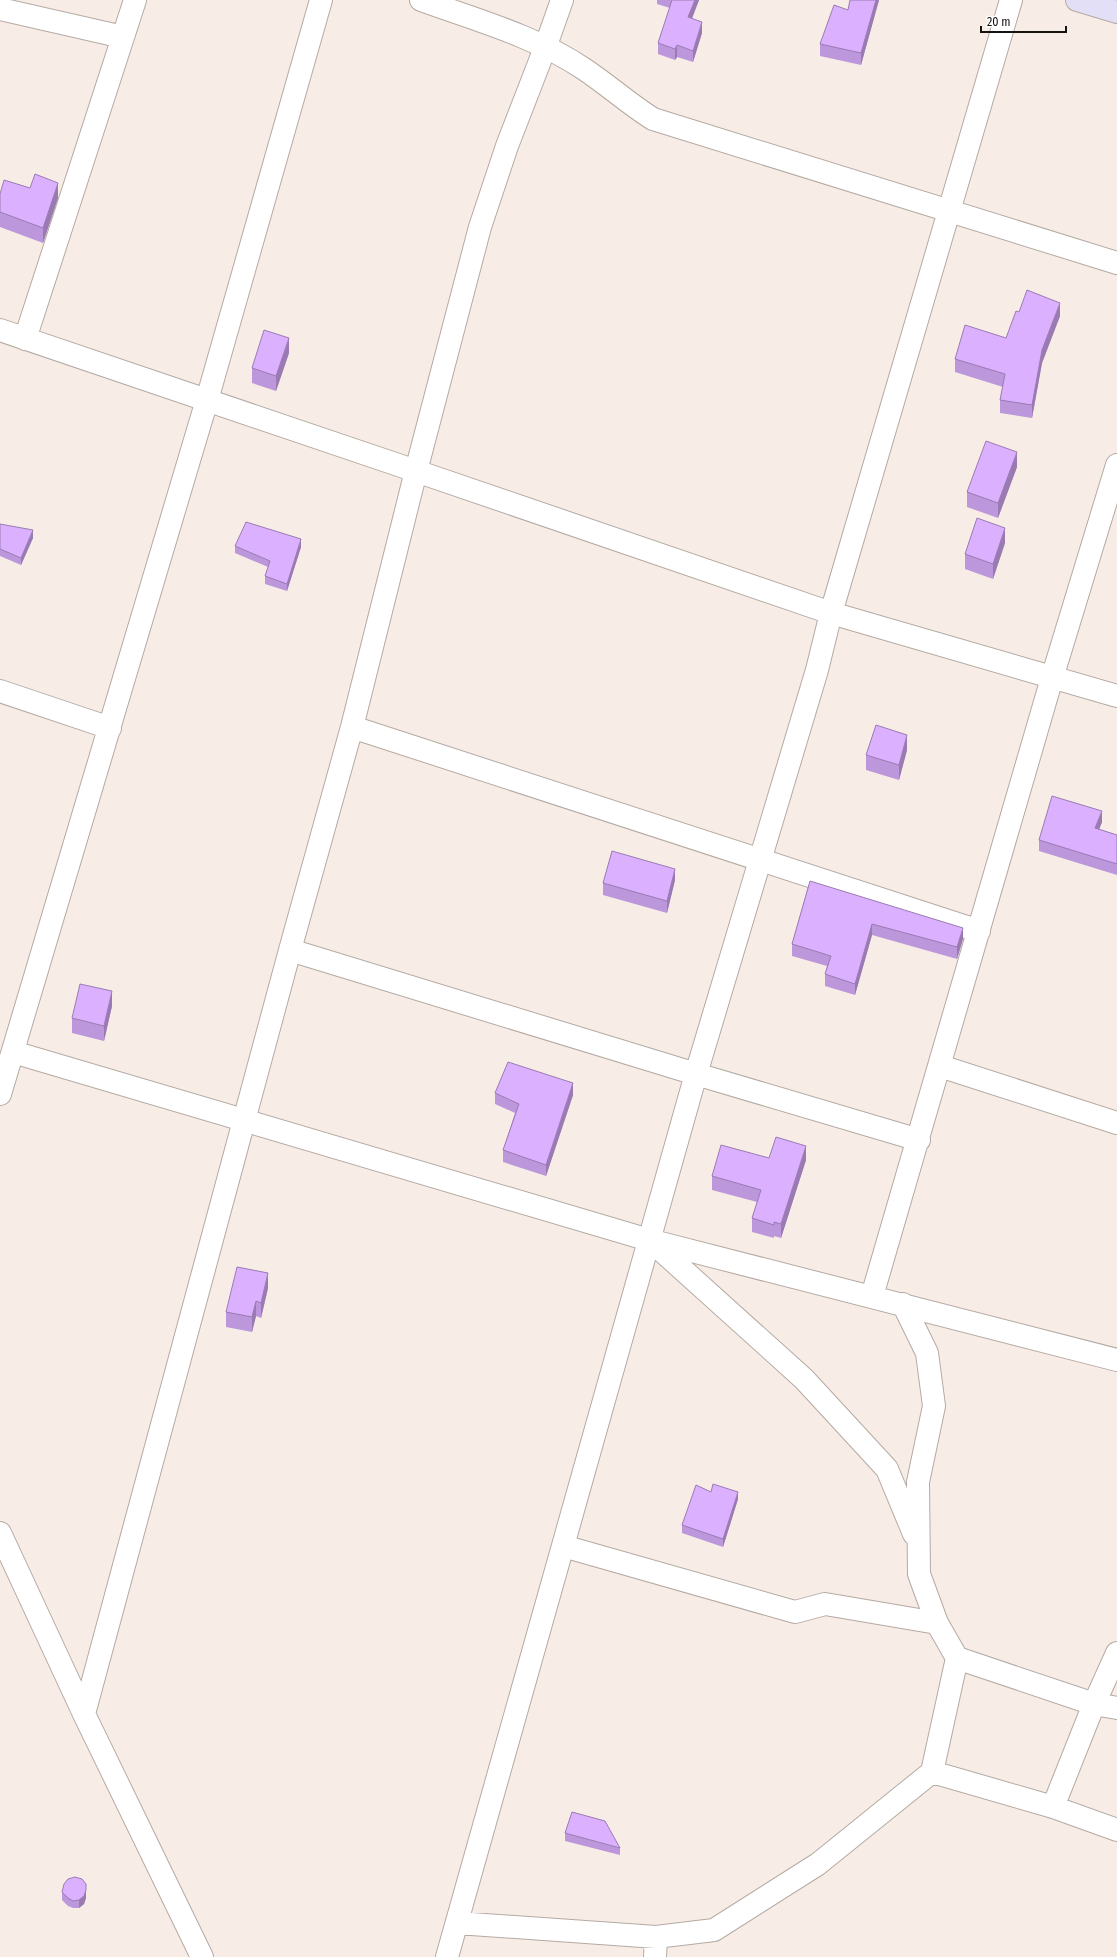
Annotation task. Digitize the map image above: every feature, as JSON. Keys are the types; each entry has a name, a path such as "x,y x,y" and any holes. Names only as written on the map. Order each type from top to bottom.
{"street":[{"path":"25,339 135,0"},
{"path":"0,1094 207,400 321,0"},
{"path":"421,0 506,30 584,68 631,105 653,119 1117,263"},
{"path":"84,1714 290,950 352,727 416,471 482,219 506,146 545,48 562,0"},
{"path":"447,1957 696,1074 817,670 831,614 1011,0"},
{"path":"1077,0 1107,7"},
{"path":"0,9 123,37"},
{"path":"0,330 831,614 1117,696"},
{"path":"872,1296 919,1140 1052,678 1117,465"},
{"path":"0,691 110,728"},
{"path":"352,727 979,930"},
{"path":"290,950 696,1074 919,1140"},
{"path":"13,1052 649,1240 1117,1360"},
{"path":"940,1066 1117,1123"},
{"path":"649,1240 804,1379 887,1469 919,1545"},
{"path":"903,1304 927,1353 934,1406 918,1482 919,1574 937,1623 957,1658 1094,1704 1117,1708"},
{"path":"0,1533 84,1714 202,1957"},
{"path":"563,1546 795,1612 825,1604 937,1623"},
{"path":"1053,1807 1094,1704 1117,1653"},
{"path":"457,1923 655,1947 714,1930 818,1864 932,1772 957,1658"},
{"path":"932,1772 1053,1807 1117,1830"}],"building":[{"path":"672,0 695,0 688,17 702,22 693,51 677,45 675,49 658,43"},
{"path":"850,0 876,0 861,53 820,44 834,5 848,10"},
{"path":"35,174 58,183 43,228 0,212 0,194 4,180 30,188"},
{"path":"1027,290 1060,303 1042,350 1032,405 1000,400 1005,374 955,359 965,325 1006,338 1016,311 1019,312"},
{"path":"264,330 289,338 276,376 252,368"},
{"path":"986,441 1017,452 998,503 967,492"},
{"path":"977,518 1005,528 993,564 965,554"},
{"path":"246,522 301,539 287,584 265,576 270,561 235,546"},
{"path":"0,524 33,530 21,558 0,549"},
{"path":"876,725 907,735 899,765 866,755"},
{"path":"1052,796 1102,811 1095,828 1117,835 1117,864 1039,840"},
{"path":"612,851 675,869 667,901 603,883"},
{"path":"810,881 963,928 957,947 872,924 855,984 825,974 831,956 792,944"},
{"path":"80,984 112,991 104,1026 72,1018"},
{"path":"508,1062 573,1083 546,1165 503,1150 519,1104 495,1093"},
{"path":"776,1137 806,1146 781,1224 774,1222 774,1225 752,1218 761,1190 712,1176 721,1145 769,1158"},
{"path":"237,1267 268,1273 261,1303 256,1301 252,1317 226,1312"},
{"path":"713,1484 738,1492 723,1539 682,1525 696,1485 711,1492"},
{"path":"572,1812 605,1821 620,1848 565,1833"},
{"path":"75,1877 82,1879 86,1884 86,1890 84,1896 79,1900 73,1901 62,1892 64,1884 68,1879"}]}
